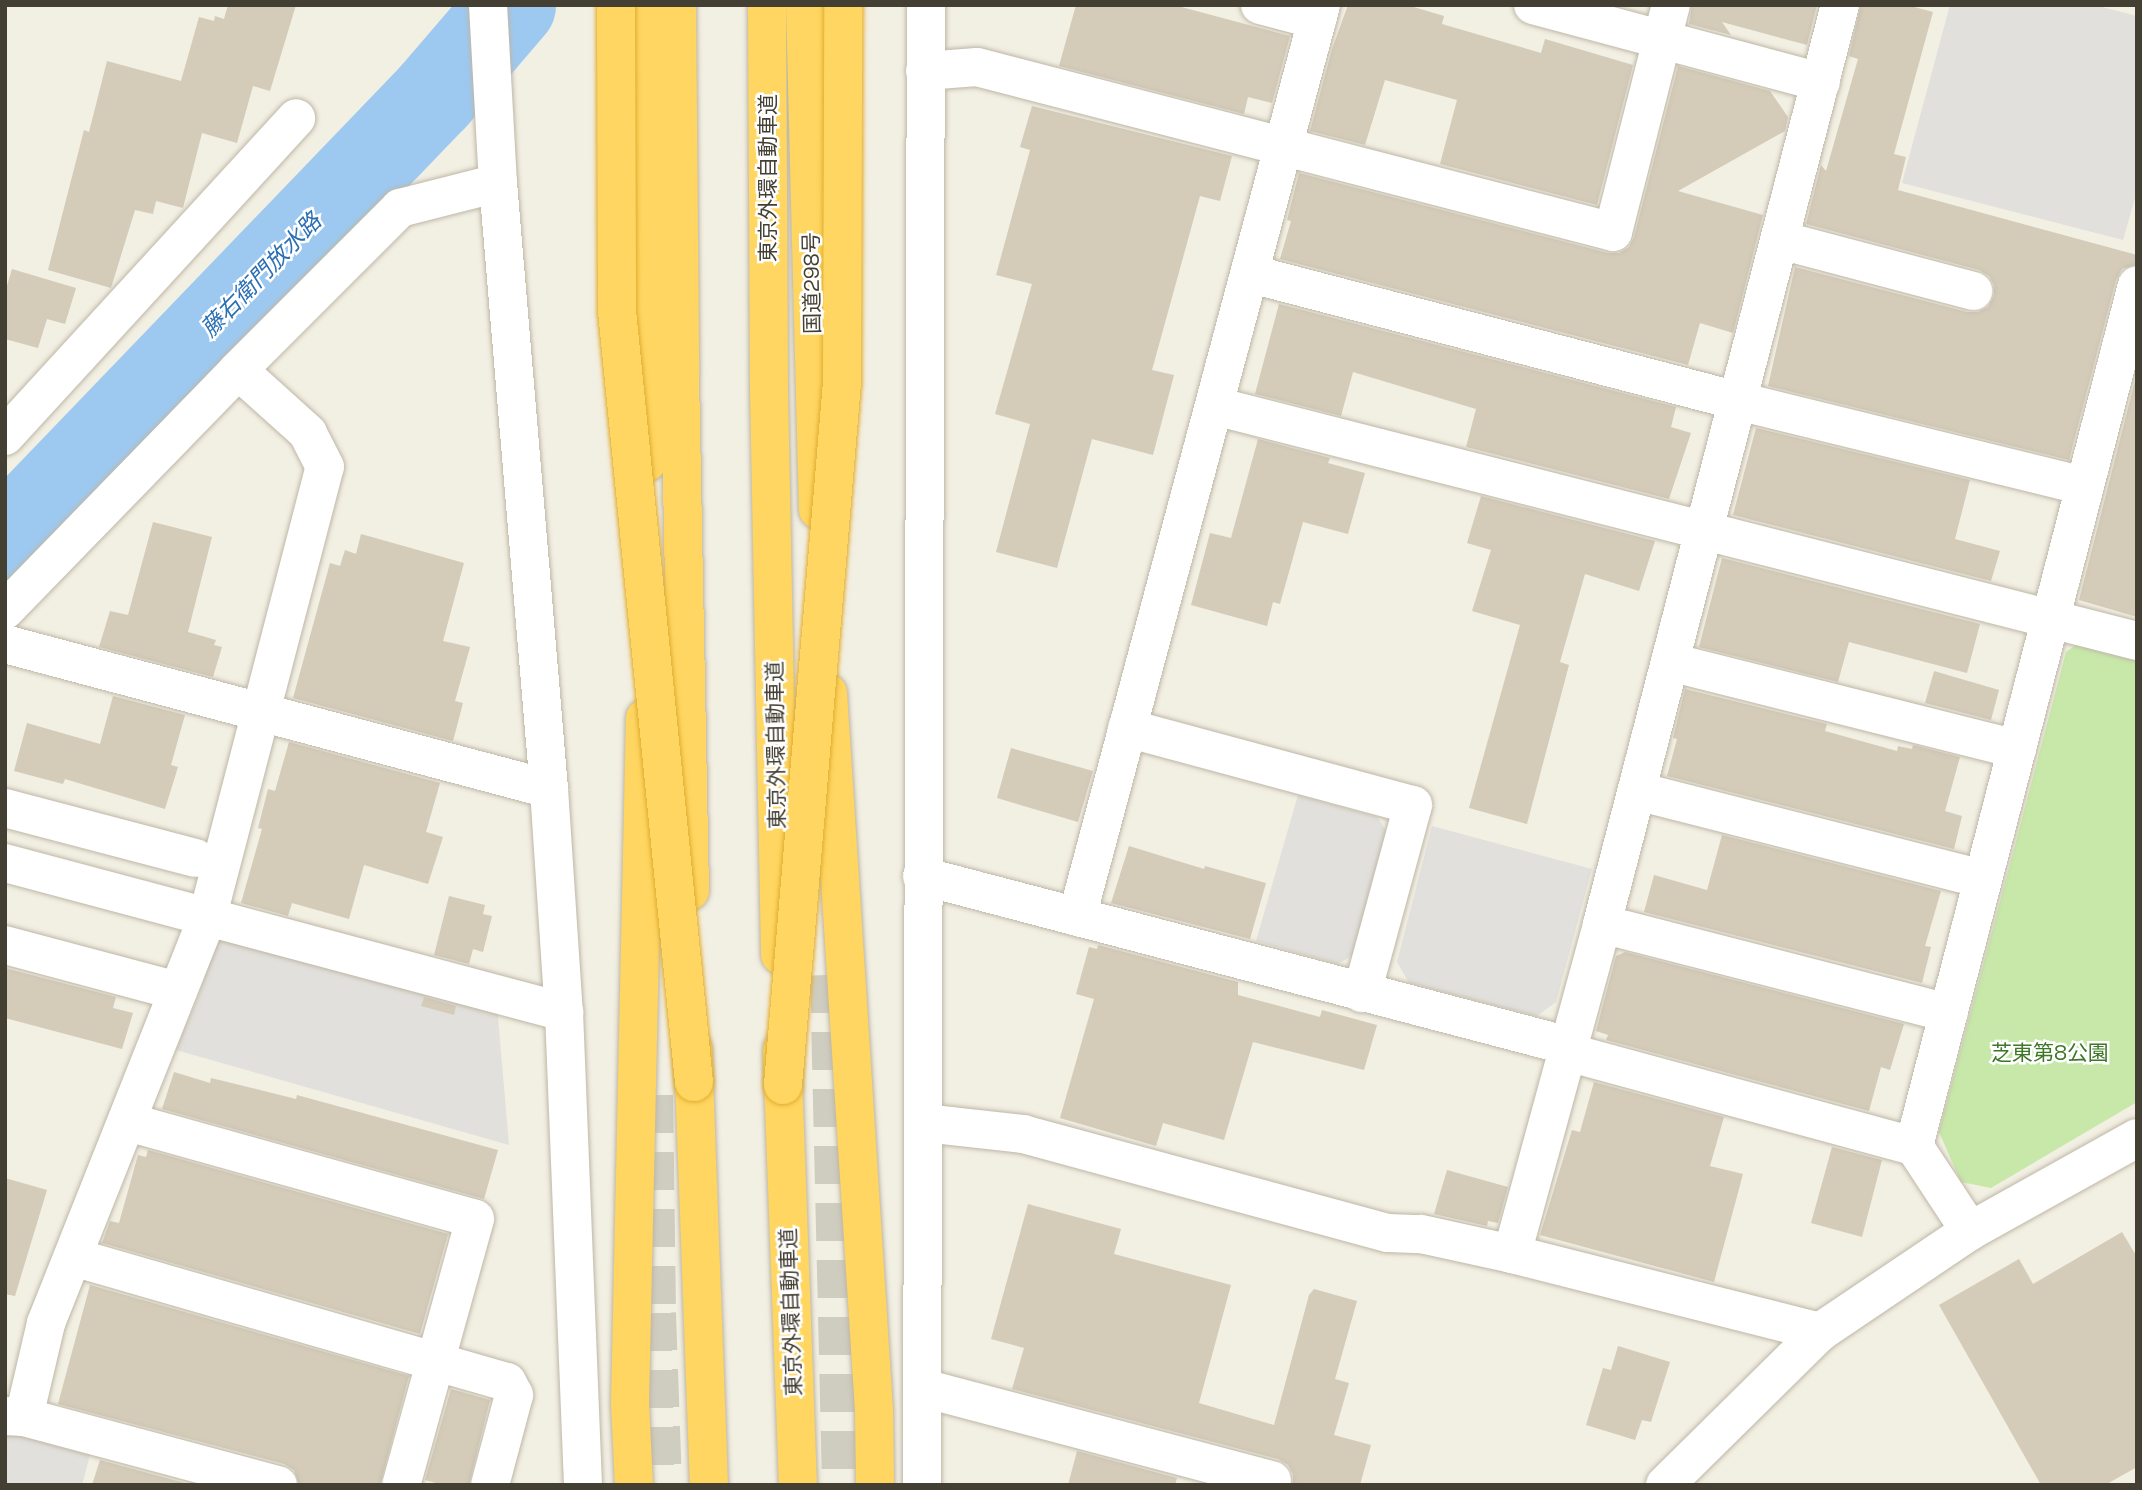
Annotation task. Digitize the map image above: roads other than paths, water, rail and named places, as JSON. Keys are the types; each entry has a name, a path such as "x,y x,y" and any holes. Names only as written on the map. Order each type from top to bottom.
{"highway":[{"path":"616,5 617,312 694,1082"},
{"path":"634,1485 630,1404 648,558 641,5"},
{"path":"677,5 680,376 694,1082 709,1485"},
{"name":"東京外環自動車道","path":"767,5 769,390 783,1085 798,1485"},
{"name":"国道298号","path":"805,5 819,561 874,1411 875,1485"},
{"path":"783,1085 842,383 843,5"}],"street":[{"path":"488,5 498,183 549,789 564,1013 583,1485"},
{"path":"922,1485 926,5"},
{"path":"1077,917 1126,728 1216,406 1319,13 1260,5"},
{"path":"1533,5 1666,22 1821,82"},
{"path":"1512,1254 1637,792 1840,5"},
{"path":"925,71 977,67 1613,232 1666,22"},
{"path":"5,436 296,117"},
{"path":"5,610 400,208 498,183"},
{"path":"1780,240 1973,291"},
{"path":"1251,274 1738,401 2085,486"},
{"path":"1914,1146 2137,285"},
{"path":"238,370 308,433 325,467 208,915 47,1323 15,1417 278,1485"},
{"path":"1216,406 2137,641"},
{"path":"5,644 549,789"},
{"path":"1670,662 2017,749"},
{"path":"1126,728 1413,805 1362,993"},
{"path":"1637,792 1983,879"},
{"path":"5,808 196,858"},
{"path":"5,863 208,915 564,1013"},
{"path":"922,876 1568,1049 1914,1146 1970,1231"},
{"path":"1602,924 1949,1013"},
{"path":"5,945 178,991"},
{"path":"128,1122 475,1219 401,1485"},
{"path":"924,1123 1023,1134 1388,1233 1420,1234 1512,1254 1820,1332"},
{"path":"1665,1485 1820,1332 1970,1231 2137,1138"},
{"path":"73,1257 507,1382 514,1395 490,1485"},
{"path":"923,1388 1272,1480"}],"waterway":[{"name":"藤右衛門放水路","path":"5,541 433,96 511,5"}],"tunnel":[{"path":"829,975 841,1485"},
{"path":"654,1095 663,1485"}],"park label":[{"name":"芝東第8公園","path":"2050,1053"}]}
